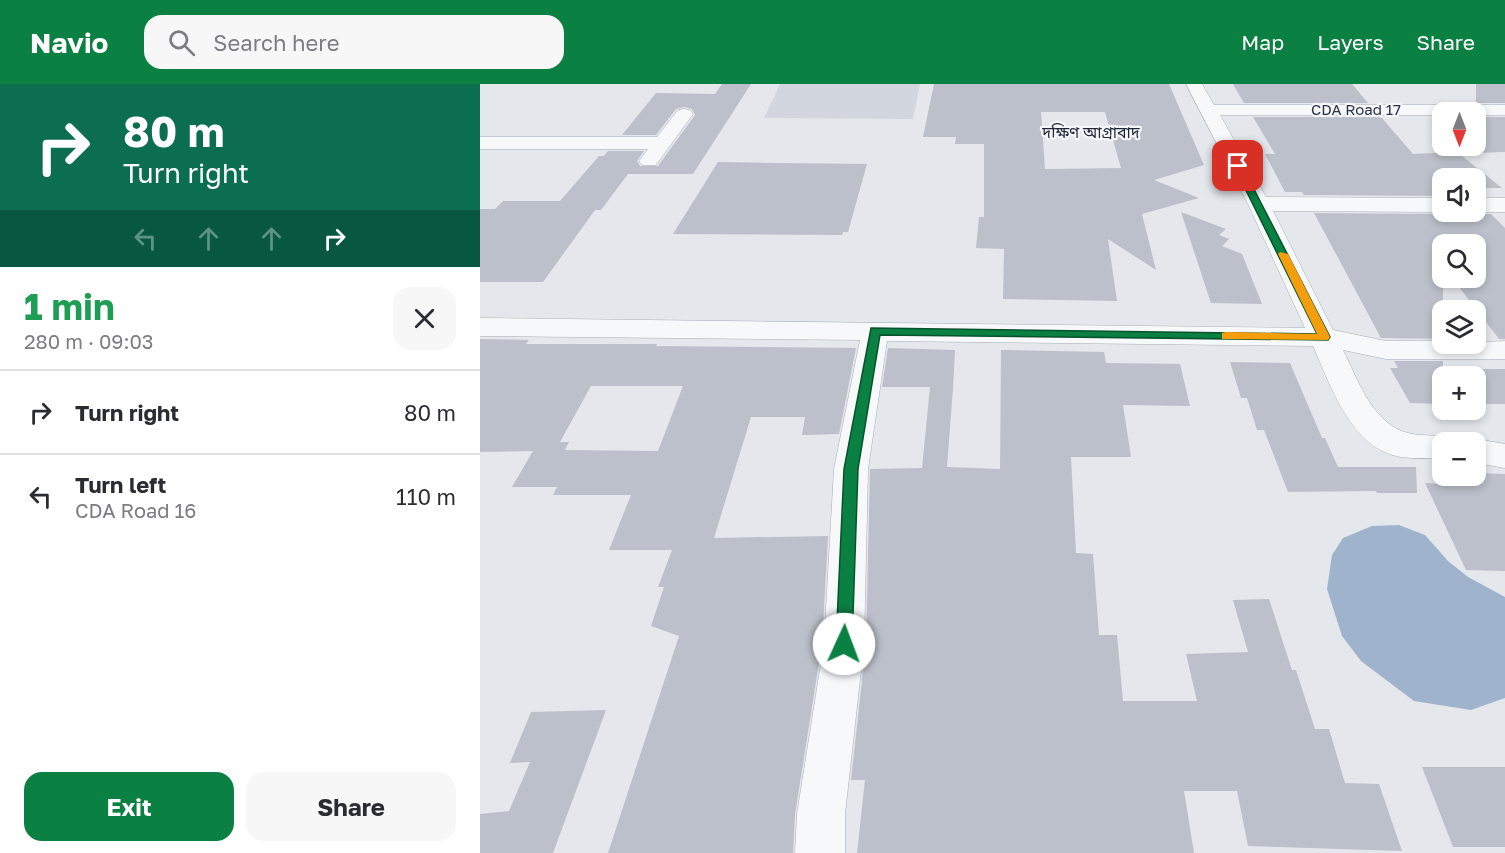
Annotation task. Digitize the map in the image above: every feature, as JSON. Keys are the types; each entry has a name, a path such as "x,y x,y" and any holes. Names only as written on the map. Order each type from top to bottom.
{"street":[{"path":"1194,84 1259,204 1352,398 1364,418 1379,432 1401,445 1432,446"},
{"name":"CDA Road 17","path":"1207,110 1505,110"},
{"path":"646,165 684,114"},
{"path":"480,143 661,143"},
{"path":"1259,204 1432,205"},
{"path":"1486,205 1505,205"},
{"path":"480,327 1324,337 1386,350 1505,350"},
{"path":"820,853 821,814 844,644 851,469 875,331"},
{"path":"1486,453 1505,456"}],"shaded area":[{"path":"780,84 920,84 913,119 764,118"}],"water":[{"path":"1399,525 1425,535 1448,561 1468,577 1505,597 1505,698 1471,710 1414,701 1361,661 1342,636 1327,589 1332,555 1343,538 1372,526"}],"building":[{"path":"722,84 751,84 693,174 628,174 601,210 595,210 543,282 480,282 480,209 495,209 503,201 560,201 599,156 604,156 608,151 644,151 637,161 640,166 658,166 695,115 692,109 684,107 676,109 656,135 622,135 656,93 715,94"},
{"path":"934,84 1169,84 1204,165 1154,180 1199,198 1142,214 1156,270 1108,239 1117,301 1003,299 1004,249 976,248 979,217 984,217 984,144 955,144 956,137 923,137","holes":["1041,112 1105,112 1121,168 1045,169"]},
{"path":"1233,84 1352,84 1368,103 1244,103"},
{"path":"1476,84 1505,84 1505,103 1476,102"},
{"path":"1253,117 1381,117 1413,154 1462,156 1477,168 1432,168 1432,196 1304,195 1302,192 1285,192 1265,154 1275,154"},
{"path":"1486,117 1505,117 1505,152 1486,153"},
{"path":"718,162 867,164 848,232 843,232 842,235 673,234"},
{"path":"1486,175 1502,188 1486,188"},
{"path":"1181,212 1226,229 1219,235 1229,239 1222,246 1242,254 1262,304 1211,303"},
{"path":"1314,213 1432,214 1432,222 1486,222 1486,214 1491,214 1505,228 1505,339 1499,339 1486,322 1486,300 1469,300 1460,288 1486,288 1486,234 1432,234 1432,288 1443,288 1443,300 1432,300 1432,339 1381,338"},
{"path":"480,339 529,340 526,344 856,348 839,434 802,435 805,417 751,417 714,538 828,536 822,644 795,814 793,853 608,853 679,636 651,626 664,587 658,587 672,550 609,550 631,495 553,495 557,487 512,487 533,451 480,452","holes":["591,386 683,386 658,451 565,450 569,442 560,442"]},
{"path":"888,348 955,350 947,467 1000,469 1001,350 1104,352 1106,363 1180,364 1190,406 1123,405 1131,457 1071,457 1076,553 1093,554 1099,635 1117,635 1123,701 1197,701 1186,654 1248,652 1233,600 1269,599 1292,670 1296,670 1315,729 1329,729 1345,783 1379,784 1402,851 1248,846 1237,791 1184,791 1194,853 857,853 865,780 851,780 866,644 870,469 922,468 930,387 882,387"},
{"path":"1394,361 1443,361 1443,366 1432,366 1432,404 1410,403 1390,368 1398,368"},
{"path":"1230,362 1290,363 1322,438 1325,438 1338,467 1416,467 1417,493 1288,492 1264,430 1257,430 1247,398 1241,398"},
{"path":"1486,369 1505,369 1505,404 1486,404"},
{"path":"1486,473 1505,474 1505,571 1466,570 1425,483 1432,483 1432,486 1486,486"},
{"path":"606,710 553,853 480,853 480,814 509,811 530,762 510,763 531,712"},
{"path":"1422,767 1505,767 1505,847 1453,847"}],"slow traffic":[{"path":"1226,336 1324,337 1283,254"}],"district":[{"name":"দক্ষিণ আগ্রাবাদ","path":"1091,132"}],"route":[{"path":"844,644 851,469 875,331 1324,337 1238,166"}]}
